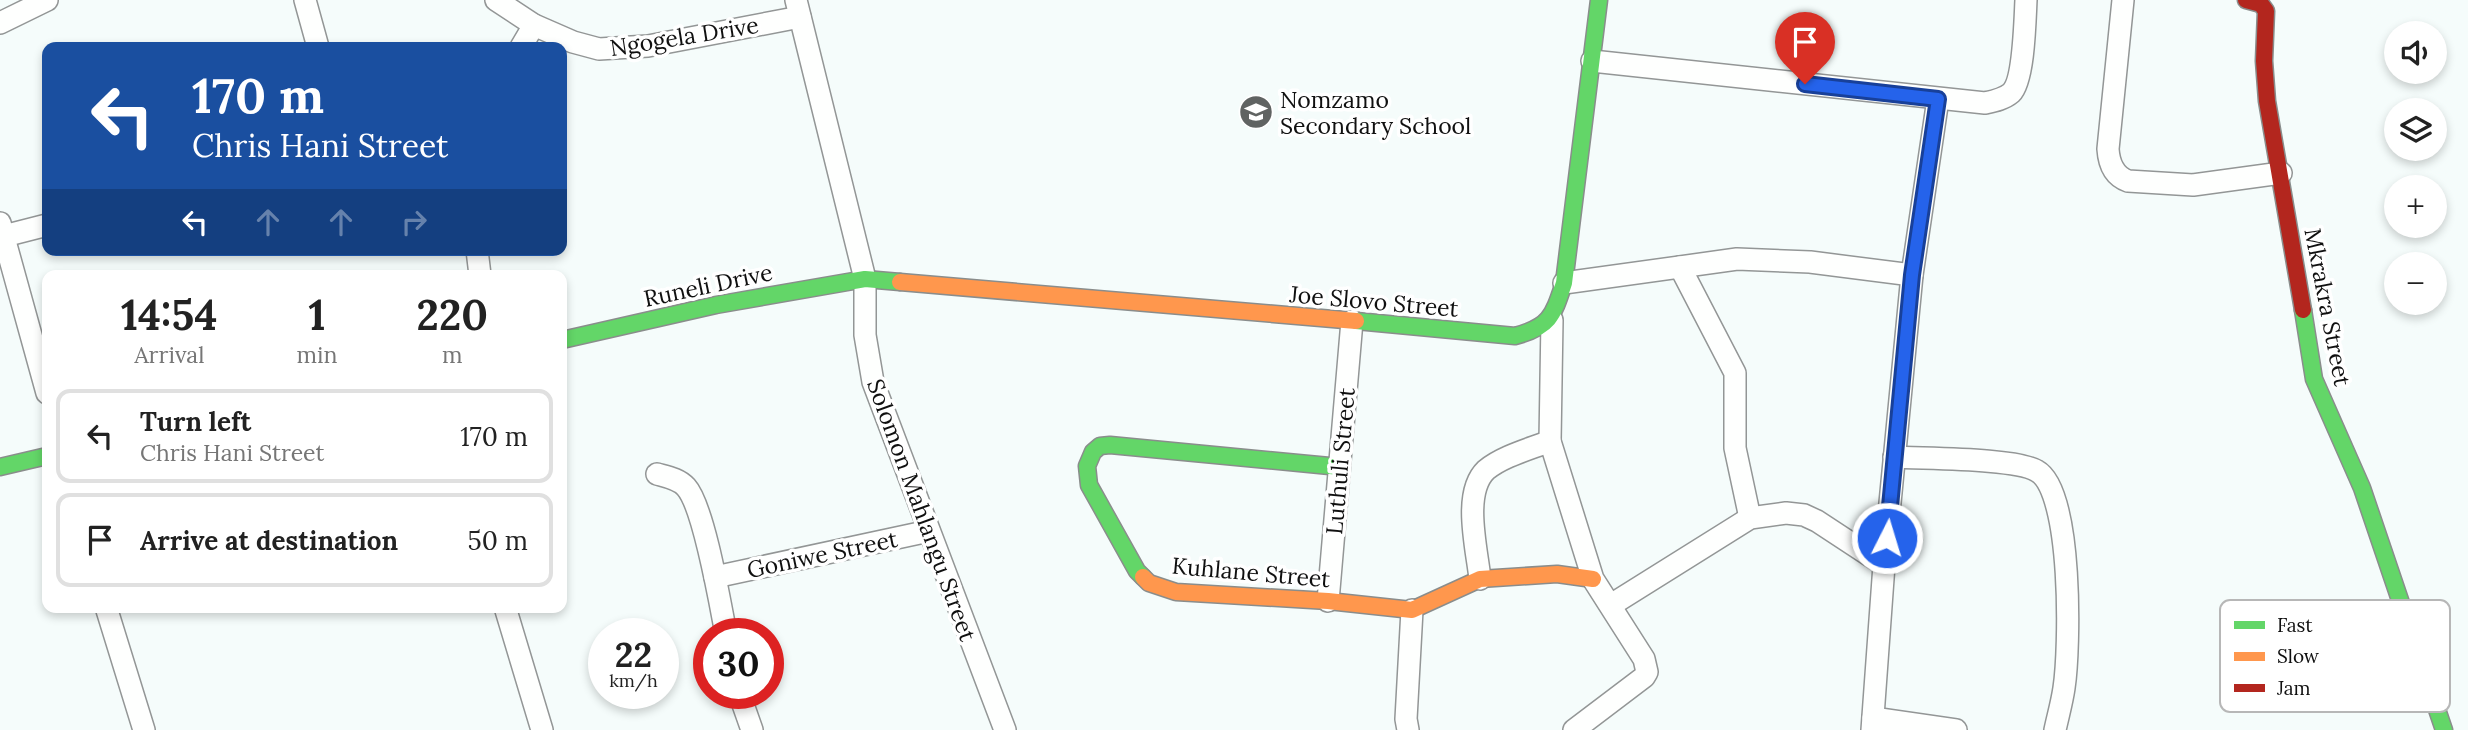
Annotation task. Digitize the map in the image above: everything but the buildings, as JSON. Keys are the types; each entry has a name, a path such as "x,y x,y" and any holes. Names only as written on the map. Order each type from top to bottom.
{"street":[{"path":"0,23 47,0"},
{"path":"305,0 316,42"},
{"name":"Ngogela Drive","path":"496,0 534,25 573,42 599,49 623,49 798,8"},
{"path":"1574,730 1647,672 1644,659 1593,579 1550,441 1552,320 1564,282 1599,0"},
{"path":"1592,61 1985,103 2000,100 2014,91 2023,53 2026,0"},
{"path":"2123,0 2108,149 2115,172 2128,181 2166,185 2212,183 2281,173"},
{"name":"Mkrakra Street","path":"2251,1 2261,4 2266,10 2265,82 2314,379 2362,488 2400,600"},
{"name":"Solomon Mahlangu Street","path":"798,8 865,279 865,335 873,382 1005,730"},
{"path":"524,42 534,25"},
{"path":"1938,99 1912,275 1884,565 1873,724 1956,730"},
{"path":"42,226 2,230 42,375"},
{"path":"1564,282 1737,259 1777,260 1912,275"},
{"path":"1680,267 1735,373 1735,449 1750,518"},
{"name":"Joe Slovo Street","path":"865,279 1515,336 1535,331 1552,320"},
{"name":"Runeli Drive","path":"567,339 716,305 865,279"},
{"name":"Luthuli Street","path":"1328,601 1352,321"},
{"path":"1480,579 1472,504 1474,489 1486,471 1501,461 1550,441"},
{"name":"Kuhlane Street","path":"1340,467 1110,445 1100,446 1093,452 1087,466 1090,485 1136,571 1149,583 1176,592 1328,601 1412,610"},
{"path":"0,467 42,457"},
{"path":"1894,457 2018,464 2040,472 2048,481 2060,515 2067,621 2064,691 2055,730"},
{"name":"Goniwe Street","path":"657,474 674,478 694,497 723,618"},
{"path":"1611,605 1750,518 1786,513 1804,515 1884,565"},
{"name":"Goniwe Street","path":"715,578 929,531"},
{"path":"1408,730 1406,719 1412,610 1480,579 1557,574 1593,579"},
{"path":"108,613 144,730"},
{"path":"507,613 542,730"},
{"path":"745,709 752,730"},
{"name":"Mkrakra Street","path":"2438,712 2444,730"}],"traffic: fast":[{"path":"1356,321 1515,336 1536,329 1553,312 1564,283 1599,0"},
{"path":"567,339 716,305 865,279 900,282"},
{"path":"2303,310 2314,379 2362,488 2400,600"},
{"path":"1143,577 1137,571 1089,485 1087,466 1093,452 1100,446 1340,467"},
{"path":"0,467 42,457"},
{"path":"2438,712 2444,730"}],"traffic: slow":[{"path":"900,282 1356,321"},
{"path":"1143,577 1149,583 1176,592 1328,601 1412,610 1480,579 1557,574 1593,579"}],"traffic: jam":[{"path":"2246,0 2261,4 2266,11 2264,61 2267,101 2303,310"}],"place":[{"name":"Nomzamo Secondary School","path":"1256,112"}],"route":[{"path":"1805,84 1938,99 1912,275 1887,538"}]}
